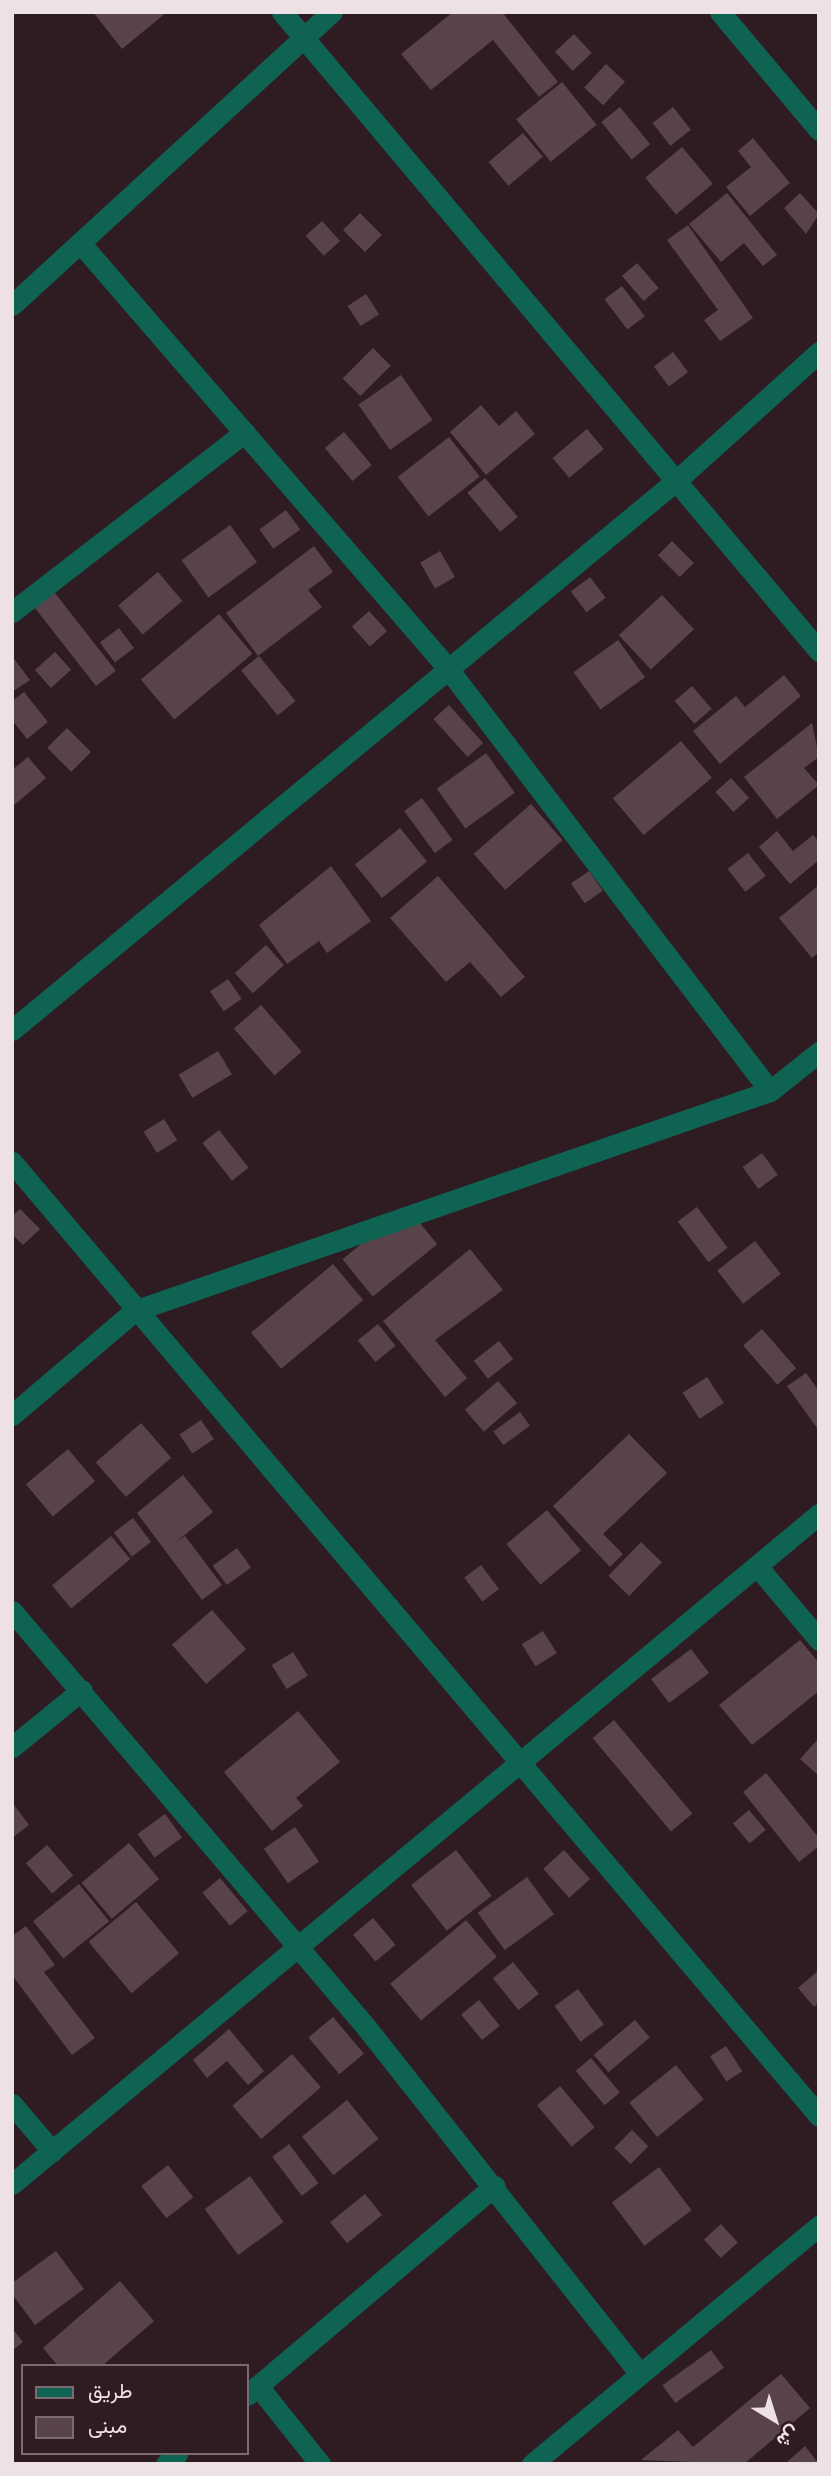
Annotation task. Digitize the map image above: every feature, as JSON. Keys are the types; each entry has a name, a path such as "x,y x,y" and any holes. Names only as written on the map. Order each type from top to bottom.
{"street":[{"path":"282,12 678,479 819,651"},
{"path":"12,305 82,245 303,36 332,12"},
{"path":"720,12 819,130"},
{"path":"82,245 446,666 770,1091"},
{"path":"12,1030 446,666 678,479 819,352"},
{"path":"12,612 244,432"},
{"path":"12,1415 134,1311 770,1091 819,1052"},
{"path":"12,1162 134,1311 523,1762 819,2116"},
{"path":"12,2184 819,1514"},
{"path":"757,1566 819,1640"},
{"path":"12,1611 300,1947 494,2186 638,2371"},
{"path":"12,1748 82,1690"},
{"path":"12,2104 52,2151"},
{"path":"320,2464 252,2390 494,2186"},
{"path":"532,2464 638,2371 819,2226"}],"building":[{"path":"93,12 167,12 122,49"},
{"path":"453,12 502,12 558,82 539,97 493,40 431,90 401,54"},
{"path":"574,34 592,53 573,71 555,52"},
{"path":"606,64 625,82 603,105 584,87"},
{"path":"562,82 597,125 551,162 516,119"},
{"path":"620,107 650,144 632,159 601,122"},
{"path":"673,107 691,130 670,146 653,123"},
{"path":"523,133 543,157 508,186 489,162"},
{"path":"753,138 790,183 750,216 726,187 751,167 738,151"},
{"path":"682,147 713,184 676,215 645,178"},
{"path":"727,193 777,255 763,266 744,243 721,262 689,224"},
{"path":"800,193 819,214 806,234 784,208"},
{"path":"360,213 382,235 365,252 343,230"},
{"path":"322,221 340,241 324,256 306,236"},
{"path":"688,225 753,318 720,341 704,320 718,310 667,240"},
{"path":"637,263 659,288 644,301 622,276"},
{"path":"622,286 645,316 627,330 604,299"},
{"path":"366,294 379,314 361,326 348,306"},
{"path":"373,348 391,366 360,396 343,378"},
{"path":"673,352 688,372 669,386 654,366"},
{"path":"401,375 433,420 390,450 358,405"},
{"path":"481,405 499,426 516,411 535,434 486,475 450,432"},
{"path":"587,429 604,449 569,478 553,458"},
{"path":"344,432 372,465 352,481 325,448"},
{"path":"449,437 480,476 429,516 398,477"},
{"path":"485,478 518,517 500,532 467,493"},
{"path":"286,510 300,529 273,549 259,529"},
{"path":"230,525 257,562 208,597 181,560"},
{"path":"672,541 694,563 680,577 658,555"},
{"path":"314,546 333,572 308,590 322,607 258,656 226,613"},
{"path":"440,551 455,577 435,588 420,562"},
{"path":"158,572 182,601 143,635 118,605"},
{"path":"590,577 606,598 586,612 571,591"},
{"path":"48,584 116,671 96,686 28,599"},
{"path":"662,595 694,629 651,670 619,635"},
{"path":"369,611 387,631 370,646 352,626"},
{"path":"219,614 252,654 174,719 141,680"},
{"path":"119,628 134,648 115,662 100,642"},
{"path":"618,640 645,677 601,710 574,672"},
{"path":"55,652 71,670 51,688 35,670"},
{"path":"12,656 30,680 12,692"},
{"path":"259,656 296,701 278,716 241,670"},
{"path":"784,675 801,696 720,764 693,731 736,696 745,707"},
{"path":"692,686 712,709 694,724 675,701"},
{"path":"24,692 48,722 27,739 12,720 12,701"},
{"path":"449,705 483,743 468,757 433,719"},
{"path":"812,723 819,757 804,768 819,785 777,819 744,777"},
{"path":"67,728 91,752 71,772 47,748"},
{"path":"681,741 712,778 644,835 613,798"},
{"path":"486,753 515,793 465,828 437,789"},
{"path":"28,757 46,778 12,807 12,770"},
{"path":"731,778 749,798 733,812 715,792"},
{"path":"422,798 453,840 435,853 404,811"},
{"path":"531,804 562,840 505,890 474,854"},
{"path":"400,828 427,861 382,898 355,865"},
{"path":"777,831 793,851 813,835 819,842 819,860 790,884 759,847"},
{"path":"748,853 766,876 745,892 728,869"},
{"path":"331,866 371,921 327,953 319,941 287,964 259,925"},
{"path":"589,871 603,891 585,903 571,884"},
{"path":"438,876 525,977 501,997 470,962 446,982 390,918"},
{"path":"819,885 819,952 812,958 779,918"},
{"path":"266,945 284,965 253,993 235,973"},
{"path":"228,979 242,999 224,1011 210,992"},
{"path":"261,1005 302,1052 275,1075 234,1029"},
{"path":"218,1051 232,1074 192,1098 179,1075"},
{"path":"164,1119 177,1140 157,1153 144,1132"},
{"path":"219,1130 249,1168 232,1181 202,1143"},
{"path":"762,1153 778,1175 758,1189 743,1167"},
{"path":"407,1207 437,1244 373,1297 342,1259"},
{"path":"697,1207 728,1248 709,1262 678,1221"},
{"path":"20,1209 40,1229 23,1245 12,1234 12,1216"},
{"path":"755,1241 781,1274 743,1304 717,1271"},
{"path":"470,1249 503,1290 435,1340 467,1378 445,1397 383,1321"},
{"path":"333,1264 363,1300 281,1369 251,1333"},
{"path":"378,1324 396,1346 375,1362 358,1340"},
{"path":"762,1329 796,1368 777,1385 743,1345"},
{"path":"499,1341 513,1359 488,1379 474,1361"},
{"path":"806,1373 819,1391 817,1428 787,1386"},
{"path":"707,1377 724,1403 700,1419 683,1393"},
{"path":"498,1381 517,1403 484,1432 465,1410"},
{"path":"520,1412 530,1426 503,1445 493,1431"},
{"path":"201,1420 214,1439 192,1454 179,1435"},
{"path":"141,1423 171,1458 126,1497 96,1462"},
{"path":"629,1434 667,1473 603,1534 623,1554 610,1567 553,1506"},
{"path":"68,1449 95,1481 53,1517 26,1484"},
{"path":"183,1475 213,1512 176,1542 185,1536 222,1585 202,1600 137,1513"},
{"path":"547,1510 581,1551 540,1585 506,1544"},
{"path":"133,1518 151,1542 132,1556 114,1532"},
{"path":"111,1536 130,1559 71,1608 52,1585"},
{"path":"641,1542 662,1562 629,1596 608,1576"},
{"path":"237,1548 251,1567 227,1585 213,1566"},
{"path":"481,1565 499,1589 482,1602 464,1578"},
{"path":"212,1610 246,1649 206,1684 172,1645"},
{"path":"543,1631 557,1653 536,1666 522,1644"},
{"path":"800,1640 819,1663 819,1691 752,1745 719,1705"},
{"path":"691,1649 709,1673 669,1703 651,1679"},
{"path":"293,1652 308,1676 287,1689 272,1665"},
{"path":"298,1711 340,1762 296,1798 303,1806 272,1831 224,1772"},
{"path":"614,1720 692,1813 671,1831 593,1738"},
{"path":"819,1738 819,1776 800,1759"},
{"path":"766,1773 819,1838 819,1846 799,1862 743,1792"},
{"path":"12,1802 29,1825 12,1838"},
{"path":"749,1810 766,1830 750,1843 733,1823"},
{"path":"165,1814 182,1837 155,1857 137,1834"},
{"path":"295,1827 319,1861 288,1883 264,1849"},
{"path":"129,1843 159,1879 112,1919 82,1883"},
{"path":"47,1845 73,1875 52,1894 26,1863"},
{"path":"456,1850 492,1896 447,1931 411,1885"},
{"path":"564,1850 590,1879 569,1898 543,1869"},
{"path":"527,1877 554,1914 505,1950 478,1913"},
{"path":"220,1878 248,1911 230,1926 202,1893"},
{"path":"79,1884 109,1921 63,1958 33,1921"},
{"path":"136,1902 179,1953 132,1993 89,1942"},
{"path":"373,1918 395,1945 376,1962 353,1935"},
{"path":"466,1920 497,1957 421,2020 390,1984"},
{"path":"26,1926 55,1965 44,1972 95,2038 72,2055 12,1975 12,1936"},
{"path":"513,1962 539,1994 519,2010 493,1978"},
{"path":"819,1970 819,2002 814,2007 798,1988"},
{"path":"578,1989 604,2025 580,2042 555,2006"},
{"path":"479,2000 500,2026 482,2040 461,2014"},
{"path":"333,2017 364,2054 339,2074 308,2038"},
{"path":"635,2020 650,2038 608,2072 594,2055"},
{"path":"229,2029 264,2071 248,2085 227,2061 207,2078 193,2060"},
{"path":"726,2046 742,2071 726,2082 710,2056"},
{"path":"292,2054 321,2087 261,2139 232,2106"},
{"path":"591,2058 620,2092 605,2105 576,2071"},
{"path":"676,2065 704,2099 657,2137 629,2103"},
{"path":"560,2086 595,2127 572,2147 537,2105"},
{"path":"347,2100 378,2139 333,2175 302,2137"},
{"path":"632,2130 648,2146 631,2164 614,2148"},
{"path":"289,2144 318,2183 302,2196 272,2157"},
{"path":"168,2165 193,2197 166,2218 141,2186"},
{"path":"659,2167 691,2210 644,2246 612,2203"},
{"path":"250,2176 284,2222 238,2255 205,2209"},
{"path":"365,2194 382,2215 347,2243 330,2222"},
{"path":"721,2224 738,2243 721,2258 704,2239"},
{"path":"56,2251 84,2289 35,2325 12,2294 12,2283"},
{"path":"120,2281 154,2321 104,2364 56,2364 43,2348"},
{"path":"12,2328 23,2342 12,2351"},
{"path":"711,2350 724,2368 675,2403 662,2385"},
{"path":"781,2374 810,2408 744,2464 641,2460 678,2430 693,2447"},
{"path":"805,2446 819,2464 785,2464"}]}
